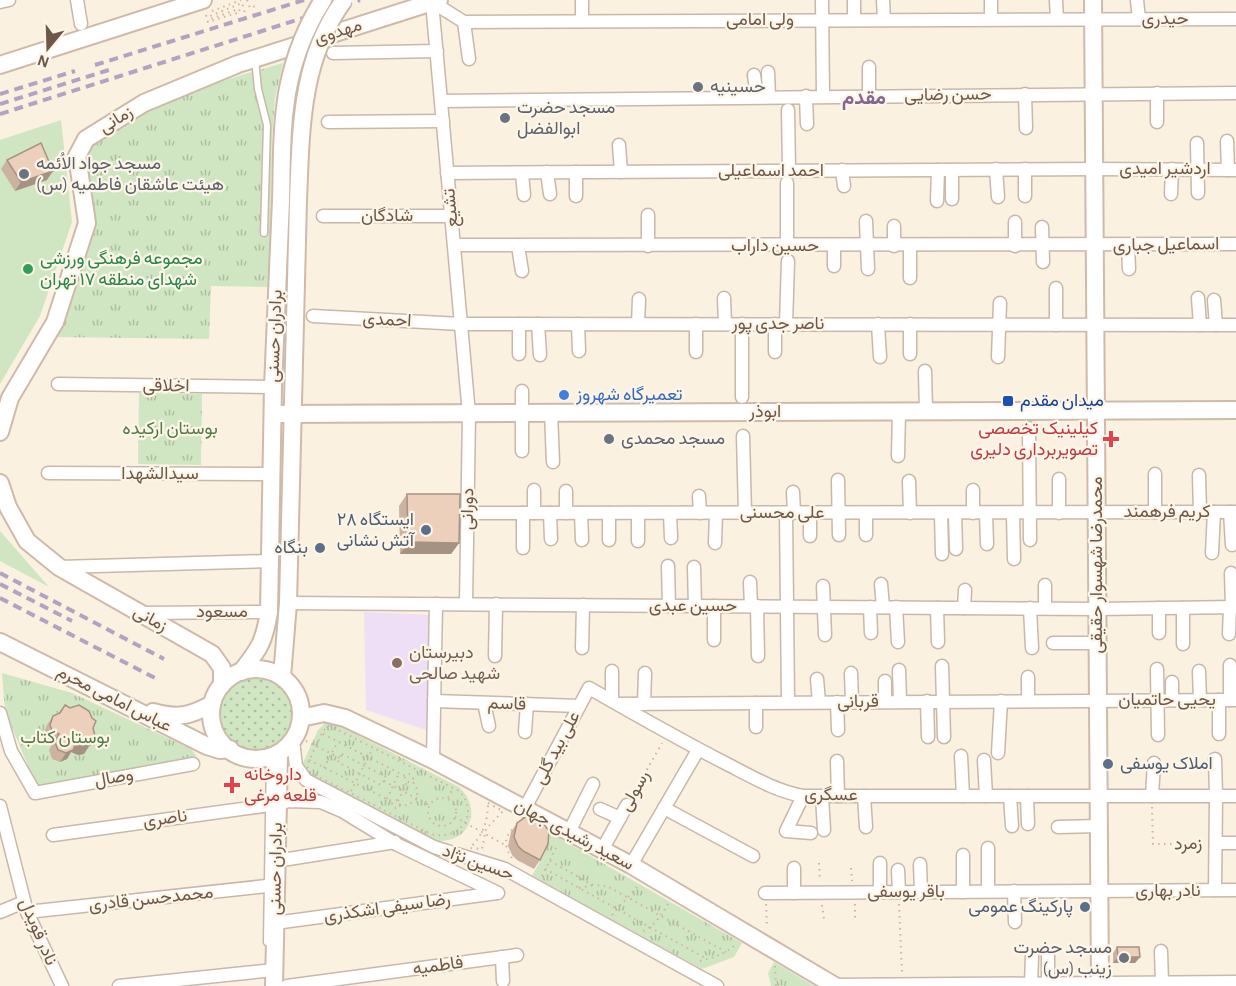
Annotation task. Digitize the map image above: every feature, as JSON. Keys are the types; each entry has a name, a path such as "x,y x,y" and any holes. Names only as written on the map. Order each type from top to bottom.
{"street":[{"path":"0,2 9,0"},
{"path":"77,0 81,24"},
{"path":"0,65 203,0"},
{"name":"برادران حسنی","path":"241,672 258,651 264,639 269,612 273,387 285,108 290,80 308,27 323,0"},
{"name":"برادران حسنی","path":"282,677 288,603 301,119 314,56 322,37 344,0"},
{"path":"582,0 582,21"},
{"path":"822,0 823,96"},
{"path":"854,0 854,20"},
{"path":"883,0 884,20"},
{"path":"991,0 991,19"},
{"path":"1056,0 1057,19"},
{"name":"محمدرضا شهسوار حقیقی","path":"1094,0 1100,985"},
{"path":"1137,0 1138,19"},
{"path":"436,1 464,22 469,59"},
{"name":"تشیع","path":"436,1 437,51 469,414"},
{"name":"مهدوی","path":"238,64 436,1"},
{"name":"ولی امامی","path":"464,22 1094,19"},
{"name":"حیدری","path":"1094,19 1236,19"},
{"path":"333,53 437,51"},
{"name":"زمانی","path":"0,432 10,398 55,322 87,224 77,156 86,139 144,103 238,64"},
{"path":"869,67 869,96"},
{"path":"763,97 768,72"},
{"path":"754,75 763,97"},
{"path":"1157,93 1157,122"},
{"name":"حسن رضایی","path":"441,101 1236,93"},
{"path":"1025,94 1026,128"},
{"path":"806,96 807,124"},
{"path":"787,246 788,110"},
{"path":"328,122 443,121"},
{"path":"1227,141 1232,170"},
{"path":"1197,143 1198,193"},
{"path":"619,145 621,172"},
{"path":"996,169 998,197"},
{"path":"1025,169 1025,196"},
{"name":"احمد اسماعیلی","path":"447,173 621,172 788,177 819,176 842,170 1095,169"},
{"name":"اردشیر امیدی","path":"1095,169 1232,170"},
{"path":"1171,194 1172,169"},
{"path":"842,170 844,186"},
{"path":"938,170 938,201"},
{"path":"952,170 952,199"},
{"path":"548,172 550,194"},
{"path":"576,172 576,196"},
{"path":"522,173 524,195"},
{"path":"648,215 648,246"},
{"name":"شادگان","path":"323,216 451,216"},
{"path":"866,221 868,269"},
{"path":"1015,222 1016,246"},
{"path":"894,226 894,246"},
{"path":"1042,227 1042,262"},
{"name":"اسماعیل جباری","path":"1095,246 1236,244"},
{"name":"حسین داراب","path":"454,245 1095,246"},
{"path":"518,246 522,271"},
{"path":"834,246 834,266"},
{"path":"910,246 910,278"},
{"path":"1128,246 1129,269"},
{"path":"775,352 781,324 788,261"},
{"path":"1056,288 1056,325"},
{"path":"724,298 725,324"},
{"path":"1198,298 1200,325"},
{"path":"638,324 639,299"},
{"path":"1214,300 1216,325"},
{"path":"998,357 1000,303"},
{"name":"احمدی","path":"313,316 461,324"},
{"name":"ناصر جدی پور","path":"461,324 1236,325"},
{"path":"519,324 519,354"},
{"path":"538,324 540,355"},
{"path":"578,324 579,351"},
{"path":"696,324 696,352"},
{"path":"742,324 742,397"},
{"path":"878,324 880,357"},
{"path":"910,324 910,354"},
{"path":"925,371 926,412"},
{"name":"اخلاقی","path":"58,384 273,387"},
{"path":"522,391 522,451"},
{"name":"ابوذر","path":"273,414 1236,410"},
{"path":"898,456 899,412"},
{"path":"551,413 553,462"},
{"name":"دورانی","path":"466,604 469,414"},
{"path":"1029,428 1030,540"},
{"path":"743,436 745,513"},
{"name":"سیدالشهدا","path":"48,473 271,474"},
{"path":"1155,474 1155,512"},
{"path":"1199,475 1200,512"},
{"path":"1059,479 1059,513"},
{"path":"838,480 839,535"},
{"path":"909,481 910,513"},
{"name":"زمانی","path":"0,483 8,507 27,541 59,567 212,654 222,668 222,685"},
{"path":"523,548 534,490"},
{"path":"972,490 973,513"},
{"path":"566,491 566,513"},
{"path":"788,702 786,606 793,492"},
{"path":"271,496 291,497"},
{"path":"699,496 700,513"},
{"path":"1212,553 1214,512"},
{"path":"1232,544 1233,512"},
{"name":"کریم فرهمند","path":"1097,513 1233,512"},
{"name":"علی محسنی","path":"468,513 1097,513"},
{"path":"550,513 551,539"},
{"path":"581,513 582,540"},
{"path":"609,513 609,540"},
{"path":"638,513 638,541"},
{"path":"670,513 671,538"},
{"path":"715,543 716,513"},
{"path":"810,513 810,536"},
{"path":"866,513 866,535"},
{"path":"940,513 942,554"},
{"path":"955,513 956,549"},
{"path":"986,513 987,544"},
{"path":"1013,513 1014,559"},
{"path":"59,567 269,561"},
{"path":"668,566 669,606"},
{"path":"694,567 695,606"},
{"path":"1229,634 1233,607 1231,573"},
{"path":"750,582 758,656"},
{"path":"881,584 890,607 898,642"},
{"path":"1045,585 1045,608"},
{"path":"823,586 825,635"},
{"path":"964,590 964,608"},
{"name":"حسین عبدی","path":"288,603 1098,609 1233,607"},
{"path":"433,760 436,604"},
{"path":"495,656 496,604"},
{"path":"582,648 583,605"},
{"path":"714,606 714,640"},
{"path":"870,607 871,633"},
{"path":"937,608 938,642"},
{"path":"1030,608 1032,648"},
{"path":"1159,608 1160,633"},
{"path":"1183,608 1183,644"},
{"name":"مسعود","path":"139,613 269,612"},
{"name":"عباس امامی محرم","path":"0,632 153,711 169,716 183,716 212,704"},
{"name":"عباس امامی محرم","path":"0,642 207,746 230,750"},
{"path":"1053,643 1098,643"},
{"path":"1219,734 1229,700 1230,665"},
{"path":"942,666 944,736"},
{"path":"255,669 269,670 282,677 297,695 301,707 301,718 294,738 274,755 250,758 230,750 220,741 214,729 212,717 212,704 222,685 230,677 255,669"},
{"path":"1156,669 1158,735"},
{"path":"899,670 900,701"},
{"path":"612,671 615,703"},
{"path":"1199,671 1200,700"},
{"path":"644,704 645,673"},
{"path":"851,673 852,702"},
{"path":"1028,678 1028,700"},
{"path":"817,679 819,702"},
{"path":"885,681 885,701"},
{"path":"1172,682 1172,700"},
{"name":"عسگری","path":"589,688 698,750 766,784 787,793 804,796 1236,796"},
{"name":"علی بید گلی","path":"525,808 589,688"},
{"path":"998,753 1001,700"},
{"name":"قربانی","path":"615,703 1098,700"},
{"name":"یحیی حاتمیان","path":"1098,700 1229,700"},
{"name":"قاسم","path":"434,701 579,706"},
{"path":"927,701 928,737"},
{"path":"837,702 838,730"},
{"path":"484,703 489,726"},
{"path":"756,703 756,727"},
{"path":"525,732 527,704"},
{"name":"وصال","path":"0,713 11,751 35,793 193,764"},
{"name":"سعید رشیدی جهان","path":"301,718 324,713 345,718 433,760 525,808 564,836 602,850 632,865 834,985"},
{"name":"حسین نژاد","path":"294,738 296,766 306,780 434,847 504,869 717,986"},
{"path":"632,865 698,750"},
{"name":"برادران حسنی","path":"269,973 275,924 272,886 276,861 273,804 274,755"},
{"path":"962,756 963,796"},
{"path":"1215,759 1215,890"},
{"path":"984,760 986,796"},
{"path":"837,761 838,796"},
{"path":"1152,796 1154,763"},
{"path":"564,836 593,784"},
{"path":"804,796 786,831 818,832 822,796"},
{"path":"864,796 866,827"},
{"path":"1010,796 1012,826"},
{"path":"1027,796 1028,824"},
{"name":"ناصری","path":"53,835 289,801 321,802 342,811 396,843 498,892"},
{"name":"رسولی","path":"602,850 627,805"},
{"path":"600,808 620,818"},
{"path":"664,808 753,856"},
{"name":"نادر قویدل","path":"1,812 25,907 62,986"},
{"path":"1058,827 1099,826"},
{"path":"276,861 396,843 394,827"},
{"name":"زمرد","path":"1216,843 1236,843"},
{"path":"988,848 988,891"},
{"path":"963,855 963,892"},
{"path":"880,863 880,892"},
{"path":"920,864 921,892"},
{"path":"794,868 794,893"},
{"path":"898,870 899,892"},
{"name":"محمدحسن قادری","path":"0,912 25,907 272,886"},
{"name":"نادر بهاری","path":"1100,891 1236,890"},
{"path":"1014,891 1015,922"},
{"name":"باقر یوسفی","path":"765,893 1100,891"},
{"name":"رضا سیفی اشکذری","path":"275,924 498,892"},
{"path":"1161,951 1162,983"},
{"path":"1048,953 1048,984"},
{"name":"فاطمیه","path":"287,986 517,955"},
{"path":"1032,956 1033,984"},
{"path":"502,957 503,981"},
{"path":"119,986 269,973"},
{"path":"834,985 1100,985 1236,982"}],"lane":[{"path":"255,59 258,89 267,125 264,233"},
{"path":"267,950 272,886 273,804"}],"path":[{"path":"241,0 206,14 208,22 240,12 239,9 210,19 210,16 242,3 245,13"},
{"path":"247,0 250,8 255,6 256,9"},
{"path":"332,727 459,791 468,809 464,823 452,834 439,836 431,834 309,772 307,765 316,746 325,728 332,727"},
{"path":"322,733 405,776"},
{"name":"رسولی","path":"627,805 668,733"},
{"path":"294,738 340,758"},
{"path":"324,768 338,741"},
{"path":"342,754 364,765 386,777 381,785 338,762 342,754"},
{"path":"356,781 367,759"},
{"path":"309,760 393,802"},
{"path":"387,799 399,773"},
{"path":"405,776 407,773 414,777 412,780 417,789 417,799"},
{"path":"405,776 404,780 407,782"},
{"path":"407,782 411,783 412,780"},
{"path":"383,781 429,805"},
{"path":"399,806 401,802 398,801 407,782"},
{"name":"زمرد","path":"1152,796 1153,844 1216,843"},
{"path":"436,798 448,798 456,809 455,817 447,825 434,824 427,813 429,805 436,798"},
{"path":"393,802 394,799 398,801"},
{"path":"393,802 391,806 397,809 399,806 408,806 417,799"},
{"path":"484,832 470,848 482,849 484,832 488,820 488,803 503,811 484,832"},
{"path":"455,817 506,845"},
{"path":"514,861 510,856 506,840 517,826"},
{"path":"540,878 564,836"},
{"path":"550,861 593,885"},
{"path":"819,863 821,893"},
{"path":"545,869 707,959"},
{"path":"579,888 593,885 607,886 726,952"},
{"path":"611,916 638,886"},
{"path":"899,892 902,984"},
{"path":"765,893 768,946"},
{"path":"641,933 650,928 668,904"},
{"path":"704,969 694,963 726,952 737,943"},
{"path":"775,966 776,986"}],"shaded area":[{"name":"دبیرستان شهید صالحی","path":"364,612 430,615 429,731 366,710"}],"green space":[{"path":"283,63 275,98 272,136 269,287 211,286 209,339 55,337 93,231 85,150 129,120 179,96"},
{"name":"مجموعه فرهنگی ورزشی شهدای منطقه ۱۷ تهران","path":"61,120 72,222 40,316 0,384 0,140"},
{"name":"بوستان ارکیده","path":"139,393 202,394 201,465 138,464"},
{"path":"0,531 49,587 0,561"},
{"name":"بوستان کتاب","path":"2,673 72,693 191,749 197,756 37,787 5,711"},
{"path":"249,676 263,676 277,682 288,693 294,707 291,729 283,741 263,752 249,752 235,746 224,735 218,721 218,707 224,693 235,682"},
{"path":"325,723 338,725 459,787 467,796 471,806 471,816 463,833 444,841 432,840 309,777 302,765 318,730"},
{"path":"538,826 742,943 734,957 702,969 532,876 545,852"},
{"path":"774,962 814,986 771,986 768,973"}],"building":[{"path":"41,143 53,171 21,182 7,160"},
{"name":"ایستگاه ۲۸ آتش نشانی","path":"407,494 460,494 459,543 408,542"},
{"path":"65,705 70,708 79,705 89,711 96,721 93,728 95,736 90,745 84,746 76,743 73,750 66,753 58,750 55,742 59,734 52,731 50,725 53,716 60,713"},
{"path":"530,814 542,818 541,820 549,831 548,844 540,860 523,851 514,837 517,823"},
{"path":"1117,947 1139,947 1140,957 1118,957"}],"railway":[{"path":"95,65 304,0"},
{"path":"0,114 360,0"},
{"path":"0,104 112,69"},
{"path":"0,94 75,71"},
{"path":"0,573 164,659"},
{"path":"0,584 72,621"},
{"path":"0,598 155,678"}],"place":[{"name":"حسینیه","path":"698,87"},
{"name":"مسجد حضرت ابوالفضل","path":"505,118"},
{"name":"مسجد جواد الاُئمه هیئت عاشقان فاطمیه (س)","path":"24,174"},
{"name":"مجموعه فرهنگی ورزشی شهدای منطقه ۱۷ تهران","path":"28,269"},
{"name":"تعمیرگاه شهروز","path":"564,395"},
{"name":"میدان مقدم","path":"1008,401"},
{"name":"مسجد محمدی","path":"609,439"},
{"name":"کیلینیک تخصصی تصویربرداری دلیری","path":"1111,439"},
{"name":"ایستگاه ۲۸ آتش نشانی","path":"426,530"},
{"name":"بنگاه","path":"320,548"},
{"name":"دبیرستان شهید صالحی","path":"397,663"},
{"name":"املاک یوسفی","path":"1108,764"},
{"name":"داروخانه قلعه مرغی","path":"232,785"},
{"name":"پارکینگ عمومی","path":"1085,907"},
{"name":"مسجد حضرت زینب (س)","path":"1124,958"}],"district":[{"name":"مقدم","path":"864,98"}]}
